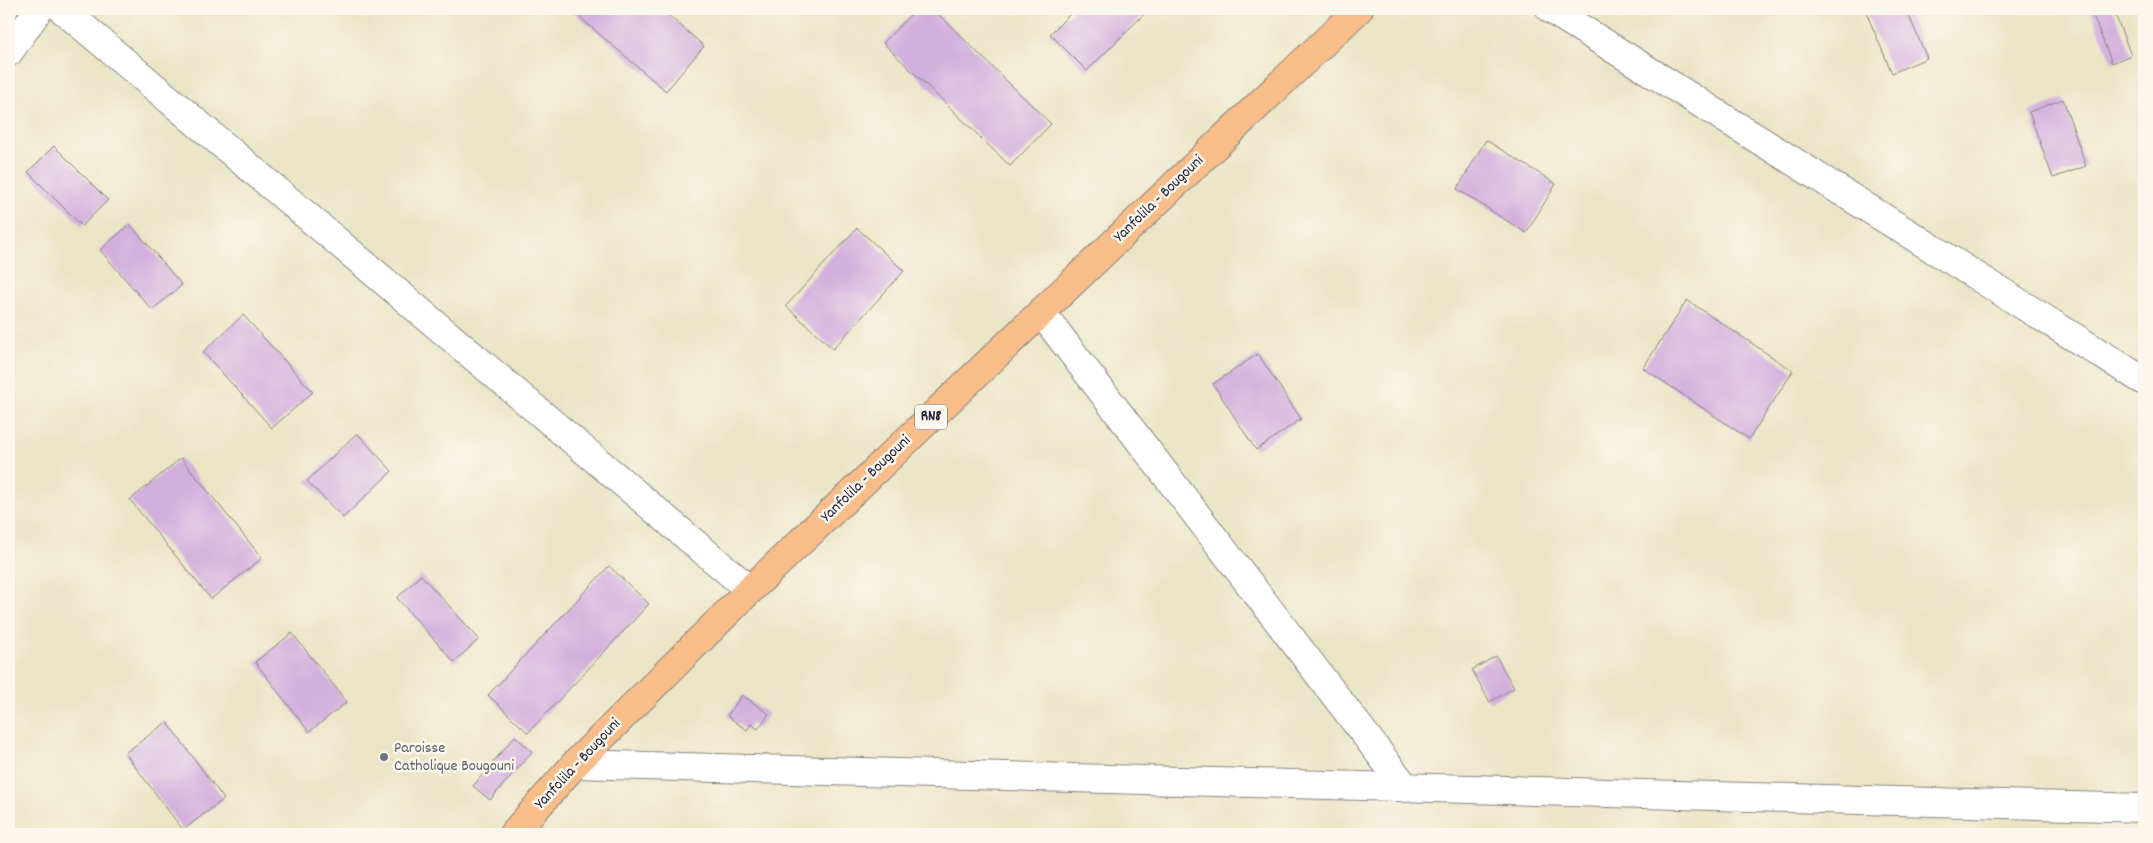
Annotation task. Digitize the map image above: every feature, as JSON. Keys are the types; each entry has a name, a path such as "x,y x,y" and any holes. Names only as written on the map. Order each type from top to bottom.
{"main road":[{"name":"Yanfolila - Bougouni","path":"513,834 575,764 750,590 1358,9"}],"street":[{"path":"9,52 39,9"},
{"path":"62,9 750,590"},
{"path":"1550,9 2144,382"},
{"path":"1041,312 1406,788"},
{"path":"575,764 2144,808"}],"building":[{"path":"570,9 661,9 704,46 666,91"},
{"path":"916,9 933,9 1051,124 1010,166 883,43"},
{"path":"1075,9 1149,9 1087,71 1050,34"},
{"path":"1906,9 1927,58 1892,73 1865,10"},
{"path":"2113,9 2131,55 2112,63 2091,11"},
{"path":"2063,99 2086,166 2053,178 2029,112"},
{"path":"1486,140 1556,184 1526,233 1457,189"},
{"path":"54,146 108,200 82,226 28,172"},
{"path":"130,224 182,285 152,310 100,250"},
{"path":"857,228 904,271 833,349 786,306"},
{"path":"1687,300 1793,371 1749,439 1643,368"},
{"path":"243,315 313,392 272,428 203,352"},
{"path":"1258,354 1301,419 1256,450 1213,384"},
{"path":"357,433 392,471 343,518 307,481"},
{"path":"181,458 262,558 211,599 130,500"},
{"path":"609,566 649,604 528,733 488,695"},
{"path":"421,575 479,639 454,662 397,598"},
{"path":"292,633 347,702 309,732 255,662"},
{"path":"1496,656 1514,688 1490,702 1472,670"},
{"path":"742,695 769,714 758,729 751,724 747,730 727,716"},
{"path":"167,722 224,799 183,830 125,753"},
{"path":"515,736 532,752 490,800 473,786"}],"place":[{"name":"Paroisse Catholique Bougouni","path":"384,757"}]}
